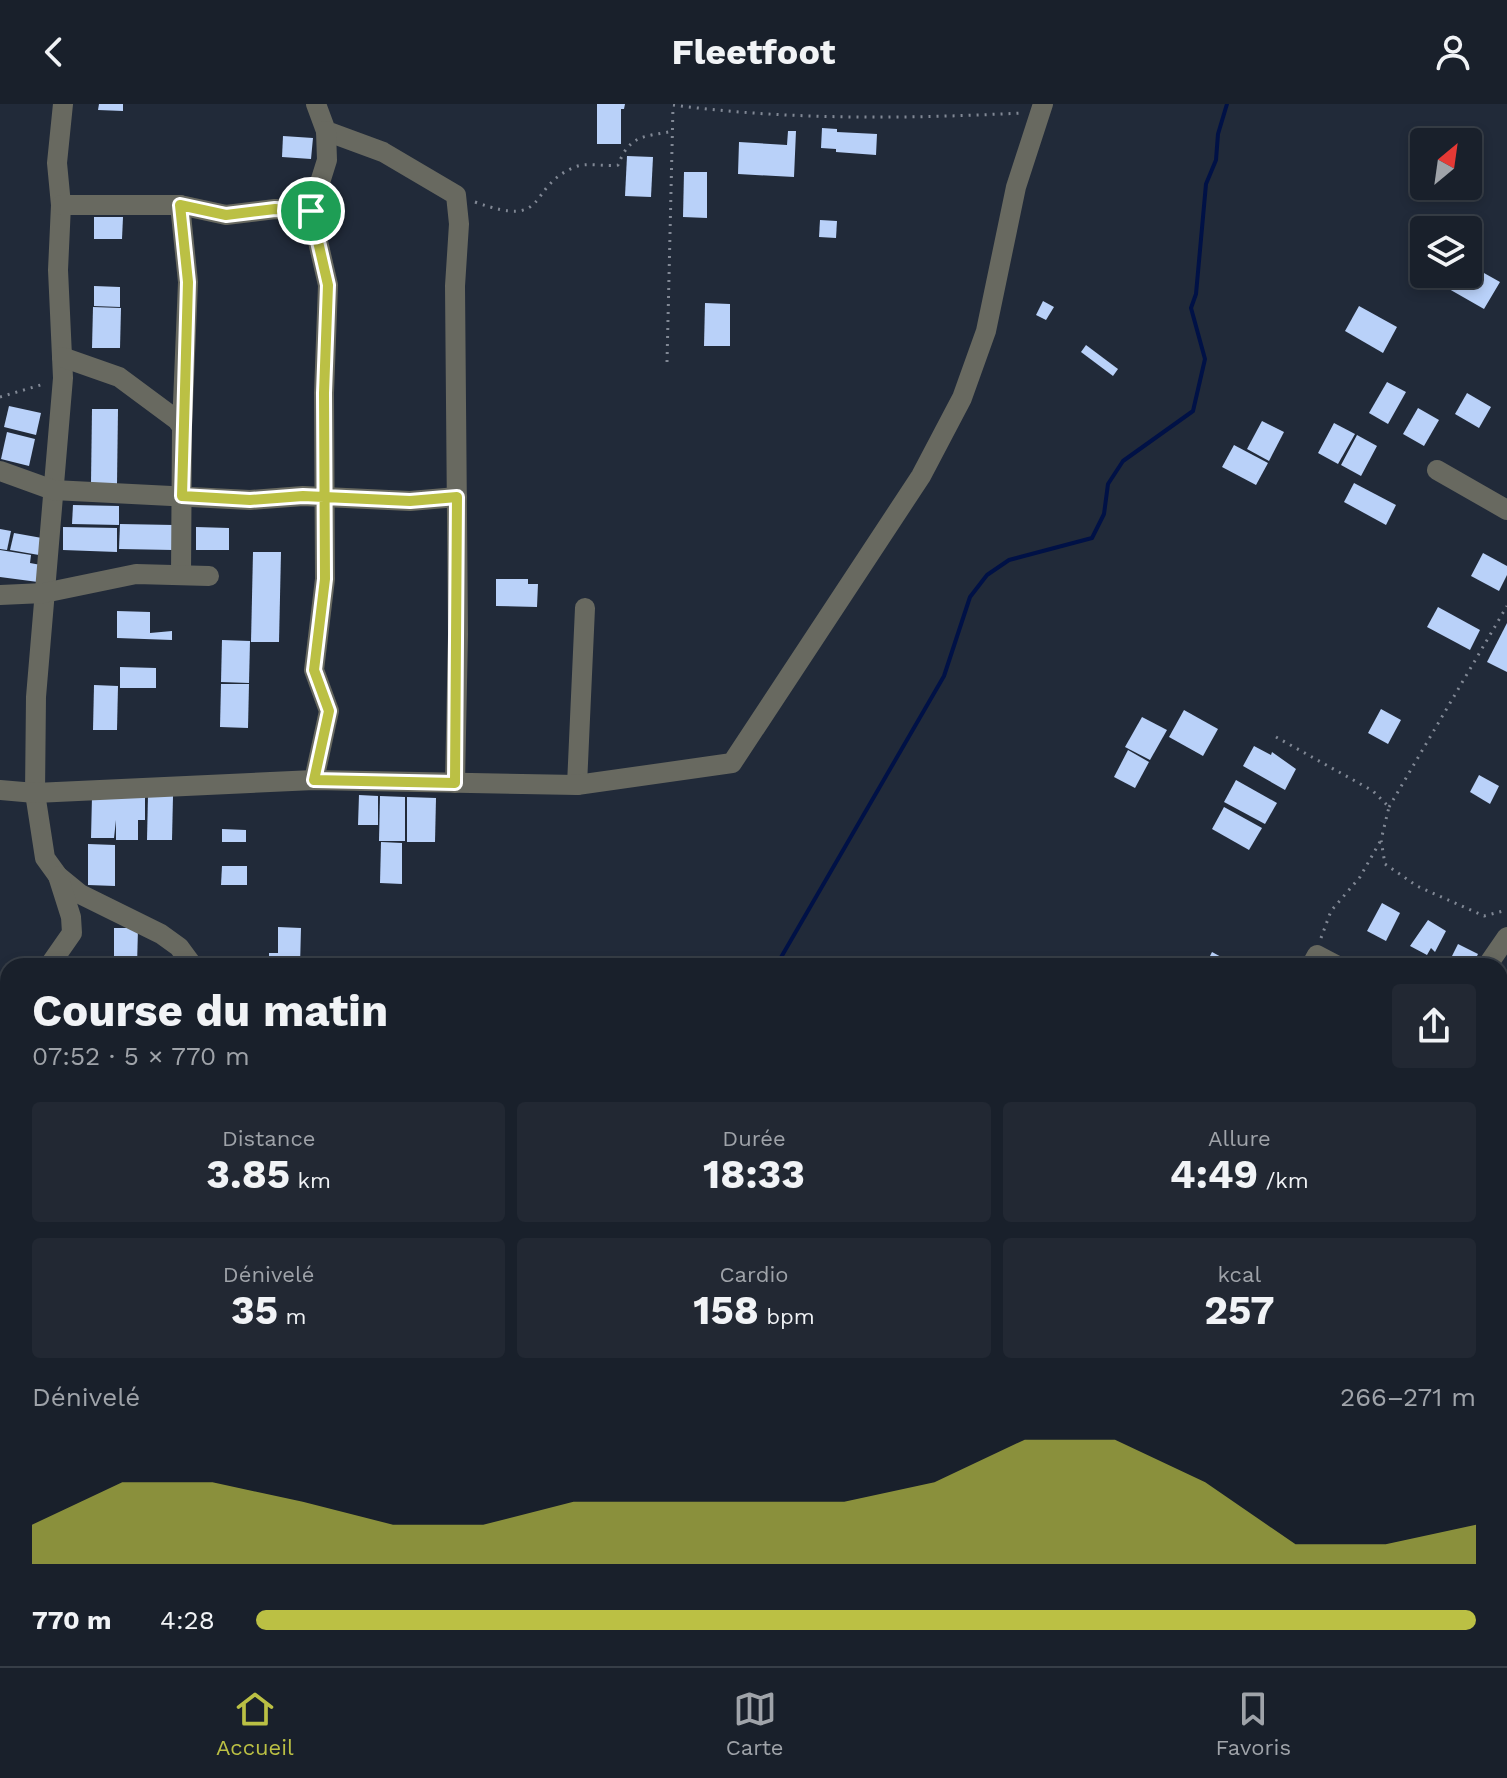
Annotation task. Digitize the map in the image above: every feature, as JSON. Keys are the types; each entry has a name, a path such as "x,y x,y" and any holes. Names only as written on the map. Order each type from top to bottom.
{"street":[{"path":"63,104 57,163 61,205 58,270 63,378 36,697 35,793 45,858 58,876 80,894 161,934 179,947 187,958"},
{"path":"314,780 329,711 314,670 325,579 328,285 311,211 327,160 326,131 316,104"},
{"path":"0,790 35,793 314,780 577,785 732,763 921,476 962,398 986,331 1016,187 1042,108"},
{"path":"326,131 383,152 456,195 459,224 455,286 455,783"},
{"path":"61,205 180,205 226,215 275,209 311,211"},
{"path":"180,205 188,282 182,427 181,575"},
{"path":"62,357 119,377 182,427"},
{"path":"1437,470 1507,510"},
{"path":"0,471 53,490 410,501 457,497"},
{"path":"0,595 44,593 136,574 209,576"},
{"path":"577,785 585,608"},
{"path":"55,958 72,933 71,917 58,876"},
{"path":"1493,958 1507,937"}],"path":[{"path":"667,362 673,105 763,114 963,116 1042,108"},
{"path":"456,195 500,211 522,212 576,166 618,165 634,138 674,131"},
{"path":"0,397 63,378"},
{"path":"1315,958 1331,911 1360,877 1381,840 1389,807 1507,606"},
{"path":"1276,737 1373,791 1389,807"},
{"path":"1381,840 1385,864 1417,886 1484,916 1507,910"}],"building":[{"path":"99,104 123,104 123,111 98,110"},
{"path":"597,104 625,104 621,109 621,144 597,144"},
{"path":"822,128 877,134 876,155 821,148"},
{"path":"788,131 796,131 794,177 738,174 739,142 787,145"},
{"path":"283,136 313,138 311,159 282,157"},
{"path":"627,156 653,157 651,197 625,196"},
{"path":"684,172 707,172 707,218 683,217"},
{"path":"94,217 123,217 122,239 94,239"},
{"path":"820,220 837,221 836,238 819,237"},
{"path":"1482,272 1500,282 1484,309 1447,288 1482,288"},
{"path":"94,286 120,287 120,307 94,306"},
{"path":"1043,301 1054,307 1046,320 1036,315"},
{"path":"705,303 730,304 730,346 704,346"},
{"path":"1359,306 1397,327 1383,353 1345,331"},
{"path":"93,307 121,308 120,348 92,348"},
{"path":"1086,345 1118,369 1113,376 1081,352"},
{"path":"1387,382 1406,392 1388,424 1369,413"},
{"path":"1467,393 1491,407 1479,428 1455,414"},
{"path":"9,406 41,413 36,435 4,427"},
{"path":"1418,408 1439,420 1424,446 1403,434"},
{"path":"92,409 118,409 117,484 91,483"},
{"path":"1262,421 1284,432 1269,461 1247,449"},
{"path":"1334,423 1355,434 1338,464 1318,453"},
{"path":"7,432 35,439 29,466 1,459"},
{"path":"1357,435 1377,446 1361,476 1341,465"},
{"path":"1234,445 1268,463 1256,485 1222,467"},
{"path":"1354,483 1396,505 1386,525 1344,502"},
{"path":"73,505 119,506 119,525 72,524"},
{"path":"120,524 174,525 173,550 119,549"},
{"path":"63,527 117,528 117,552 63,550"},
{"path":"196,527 229,528 229,550 196,550"},
{"path":"0,529 11,531 7,550 0,549"},
{"path":"14,533 42,538 39,555 10,550"},
{"path":"0,550 31,555 30,563 41,565 38,582 0,577"},
{"path":"253,552 281,552 279,642 251,642"},
{"path":"1483,553 1507,566 1507,575 1499,591 1471,576"},
{"path":"496,579 528,579 528,584 538,584 537,607 496,606"},
{"path":"1438,607 1480,630 1470,650 1427,627"},
{"path":"117,611 150,612 150,633 172,631 172,640 117,638"},
{"path":"1507,623 1507,672 1487,662"},
{"path":"222,640 250,641 249,683 221,682"},
{"path":"120,667 156,668 156,688 120,688"},
{"path":"221,684 249,684 248,728 220,727"},
{"path":"94,685 118,686 117,730 93,730"},
{"path":"1381,709 1401,720 1388,744 1368,733"},
{"path":"1184,710 1218,729 1203,756 1169,737"},
{"path":"1142,717 1167,730 1150,760 1125,747"},
{"path":"1254,746 1271,755 1272,752 1296,769 1285,790 1243,766"},
{"path":"1128,750 1149,762 1135,788 1114,777"},
{"path":"1479,775 1499,786 1490,804 1470,792"},
{"path":"1236,780 1277,803 1265,824 1224,802"},
{"path":"145,795 145,820 138,820 138,840 116,840 116,820 114,838 91,838 92,796"},
{"path":"148,795 173,796 172,840 147,840"},
{"path":"359,795 378,796 378,825 358,825"},
{"path":"380,796 405,797 405,841 379,841"},
{"path":"407,797 436,798 435,842 407,842"},
{"path":"1224,807 1262,828 1249,850 1212,829"},
{"path":"222,829 246,830 246,842 222,842"},
{"path":"381,842 402,843 402,884 380,883"},
{"path":"88,844 115,845 115,886 88,885"},
{"path":"222,866 247,866 247,885 221,885"},
{"path":"1382,903 1400,913 1386,941 1367,931"},
{"path":"1428,920 1446,931 1435,952 1431,948 1427,955 1410,946"},
{"path":"278,927 301,928 300,958 269,958 269,953 278,953"},
{"path":"114,928 138,928 137,958 114,958"},
{"path":"1458,944 1478,954 1476,958 1451,958"},
{"path":"1212,952 1223,958 1209,958"}],"waterway":[{"path":"781,958 944,676 970,597 987,575 1009,560 1092,538 1104,514 1108,484 1123,461 1193,411 1205,359 1191,308 1196,294 1206,184 1216,160 1218,134 1227,104"}],"route":[{"path":"311,211 275,209 226,215 180,205 188,282 182,496 250,500 303,496 325,499 364,501 457,497 455,783 314,780 329,711 314,670 325,579 325,499 324,393 328,285 311,211"}]}
